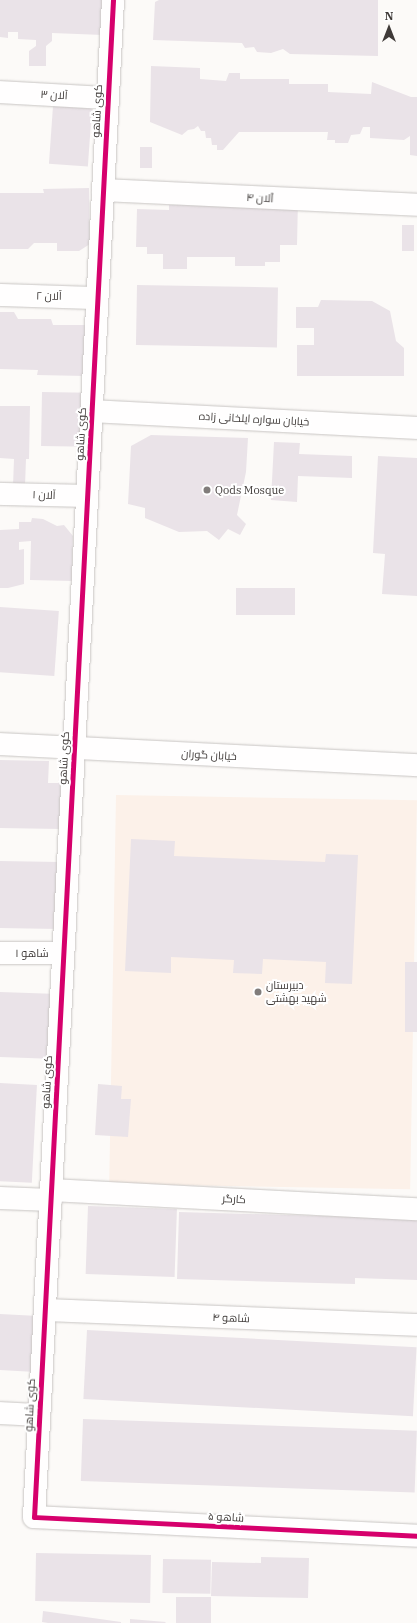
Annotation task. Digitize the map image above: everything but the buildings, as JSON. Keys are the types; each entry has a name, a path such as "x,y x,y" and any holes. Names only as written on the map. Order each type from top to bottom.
{"street":[{"name":"کوی شاهو","path":"34,1517 113,0"},
{"name":"آلان ۳","path":"0,92 108,98"},
{"name":"آلان ۴","path":"103,190 417,205"},
{"name":"آلان ۲","path":"0,295 97,298"},
{"name":"خیابان سواره ایلخانی زاده","path":"92,411 417,428"},
{"name":"آلان ۱","path":"0,494 87,496"},
{"name":"خیابان گوران","path":"0,744 417,765"},
{"name":"شاهو ۱","path":"0,953 64,953"},
{"name":"کارگر","path":"0,1198 51,1195 417,1209"},
{"name":"شاهو ۴","path":"45,1310 417,1325"},
{"path":"0,1413 40,1415"},
{"name":"شاهو ۵","path":"34,1517 417,1536"}],"shaded area":[{"name":"دبیرستان شهید بهشتی","path":"116,795 417,800 410,1189 109,1184"}],"cycle path":[{"path":"113,0 34,1517 417,1536"}],"place":[{"name":"Qods Mosque","path":"207,490"},
{"name":"دبیرستان شهید بهشتی","path":"258,992"}]}
